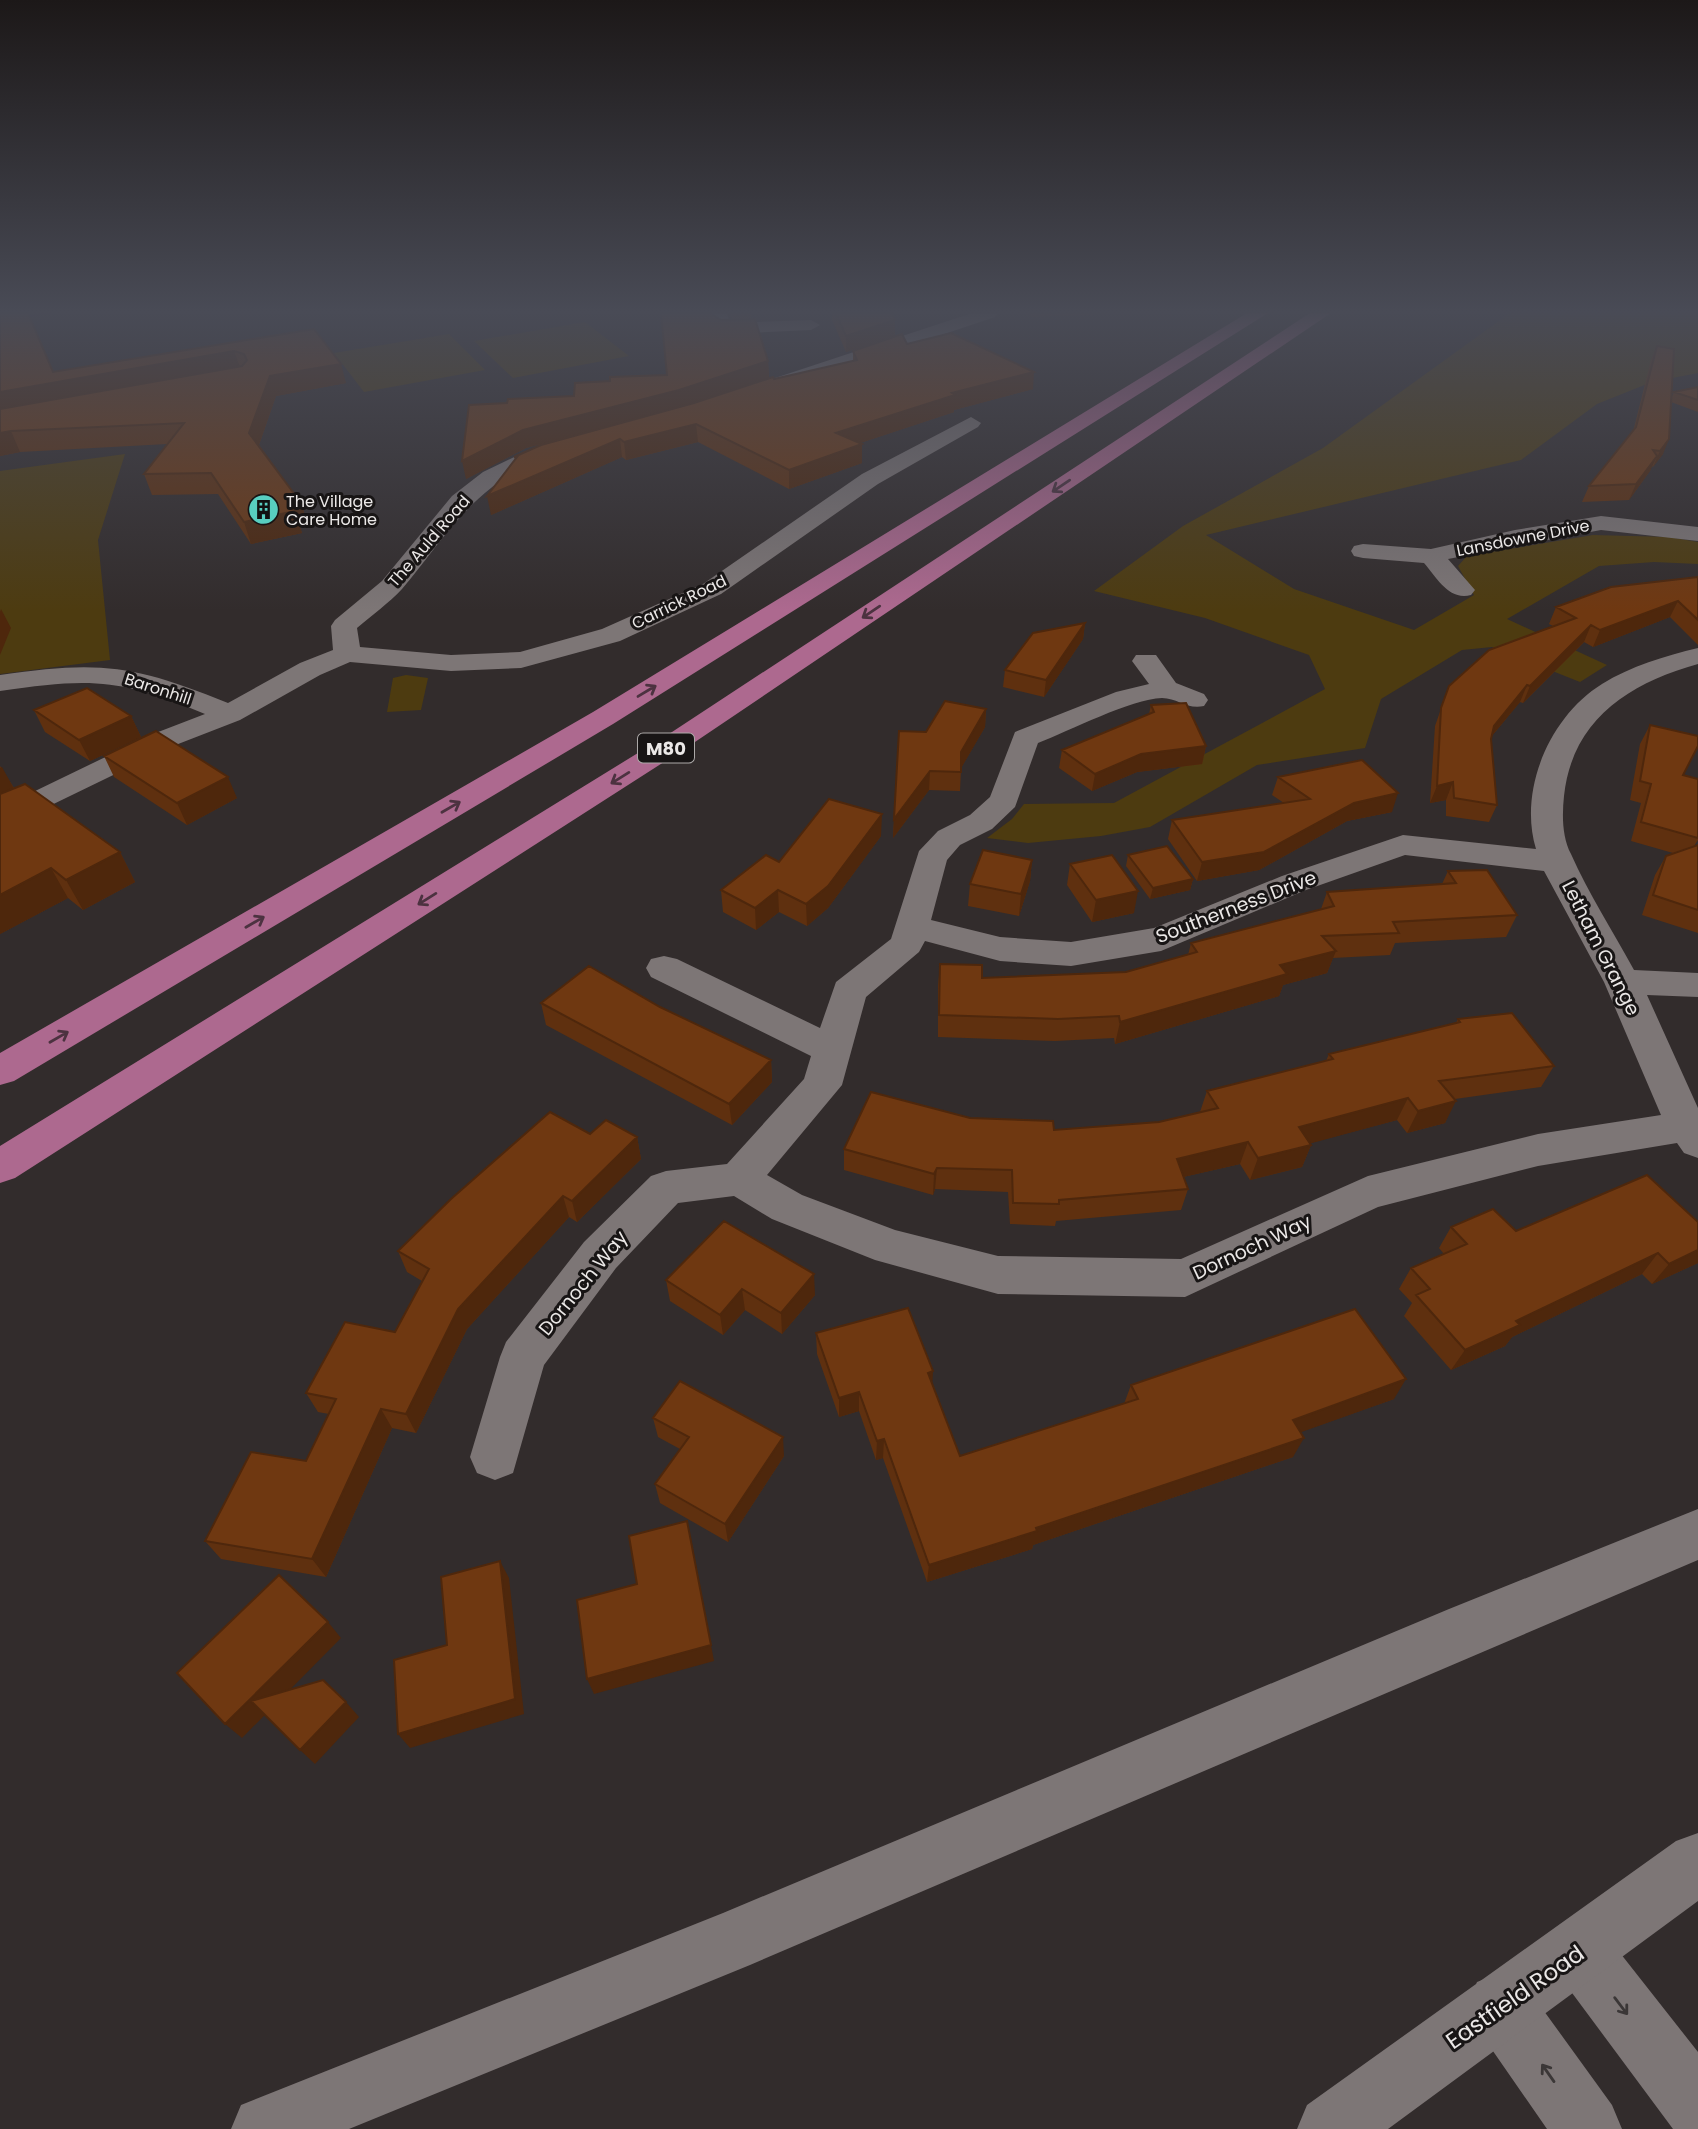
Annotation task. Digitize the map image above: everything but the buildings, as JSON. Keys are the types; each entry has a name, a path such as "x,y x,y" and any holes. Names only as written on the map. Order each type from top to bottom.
{"highway":[{"path":"0,1072 603,718 1098,412"},
{"name":"M80","path":"0,1167 682,738 1172,412"}],"street":[{"name":"Carrick Road","path":"347,654 451,663 521,660 611,635 712,589 870,479 971,423"},
{"name":"The Auld Road","path":"347,654 344,626 391,586 460,501 491,477 535,456 573,445"},
{"name":"Lansdowne Drive","path":"1363,551 1431,556 1515,537 1601,523 1698,534"},
{"name":"Lansdowne Drive","path":"1431,556 1462,590"},
{"path":"0,820 163,740 230,714 310,669 347,654"},
{"name":"Letham Grange","path":"1693,1134 1622,982 1573,900 1550,840 1548,804 1555,758 1589,708 1631,680 1663,664 1698,656"},
{"path":"739,1179 822,1085 849,991 907,944 931,858 949,838 981,822 1004,800 1025,738 1126,698 1180,694 1146,661"},
{"name":"Baronhill","path":"0,683 69,673 110,674 147,683 230,714"},
{"name":"Southerness Drive","path":"912,926 1000,949 1071,954 1161,939 1294,883 1403,845 1559,862"},
{"path":"664,968 833,1050"},
{"path":"1622,982 1698,985"},
{"name":"Dornoch Way","path":"495,1457 523,1357 600,1255 667,1188 739,1179 787,1208 890,1247 998,1275 1185,1278 1368,1192 1538,1150 1693,1134"},
{"path":"265,2129 728,1943 1443,1639 1698,1534"},
{"name":"Eastfield Road","path":"1331,2129 1500,2006 1580,1952 1698,1863"},
{"path":"1580,1952 1698,2107"},
{"path":"1500,2006 1588,2129"}],"shaded area":[{"path":"1372,412 1586,412 1521,460 1206,535 1294,589 1414,630 1474,595 1458,566 1467,556 1593,535 1669,537 1698,542 1698,564 1654,562 1599,566 1507,619 1607,665 1580,682 1492,647 1462,650 1381,699 1365,748 1257,765 1150,827 1101,836 1028,843 987,838 1012,819 1024,804 1114,803 1325,689 1309,655 1205,618 1094,591 1183,526 1323,448"},
{"path":"125,454 98,540 110,660 0,674 0,471"},
{"path":"406,675 428,678 421,710 387,712 393,678"}],"place":[{"name":"The Village Care Home","path":"263,510"}]}
